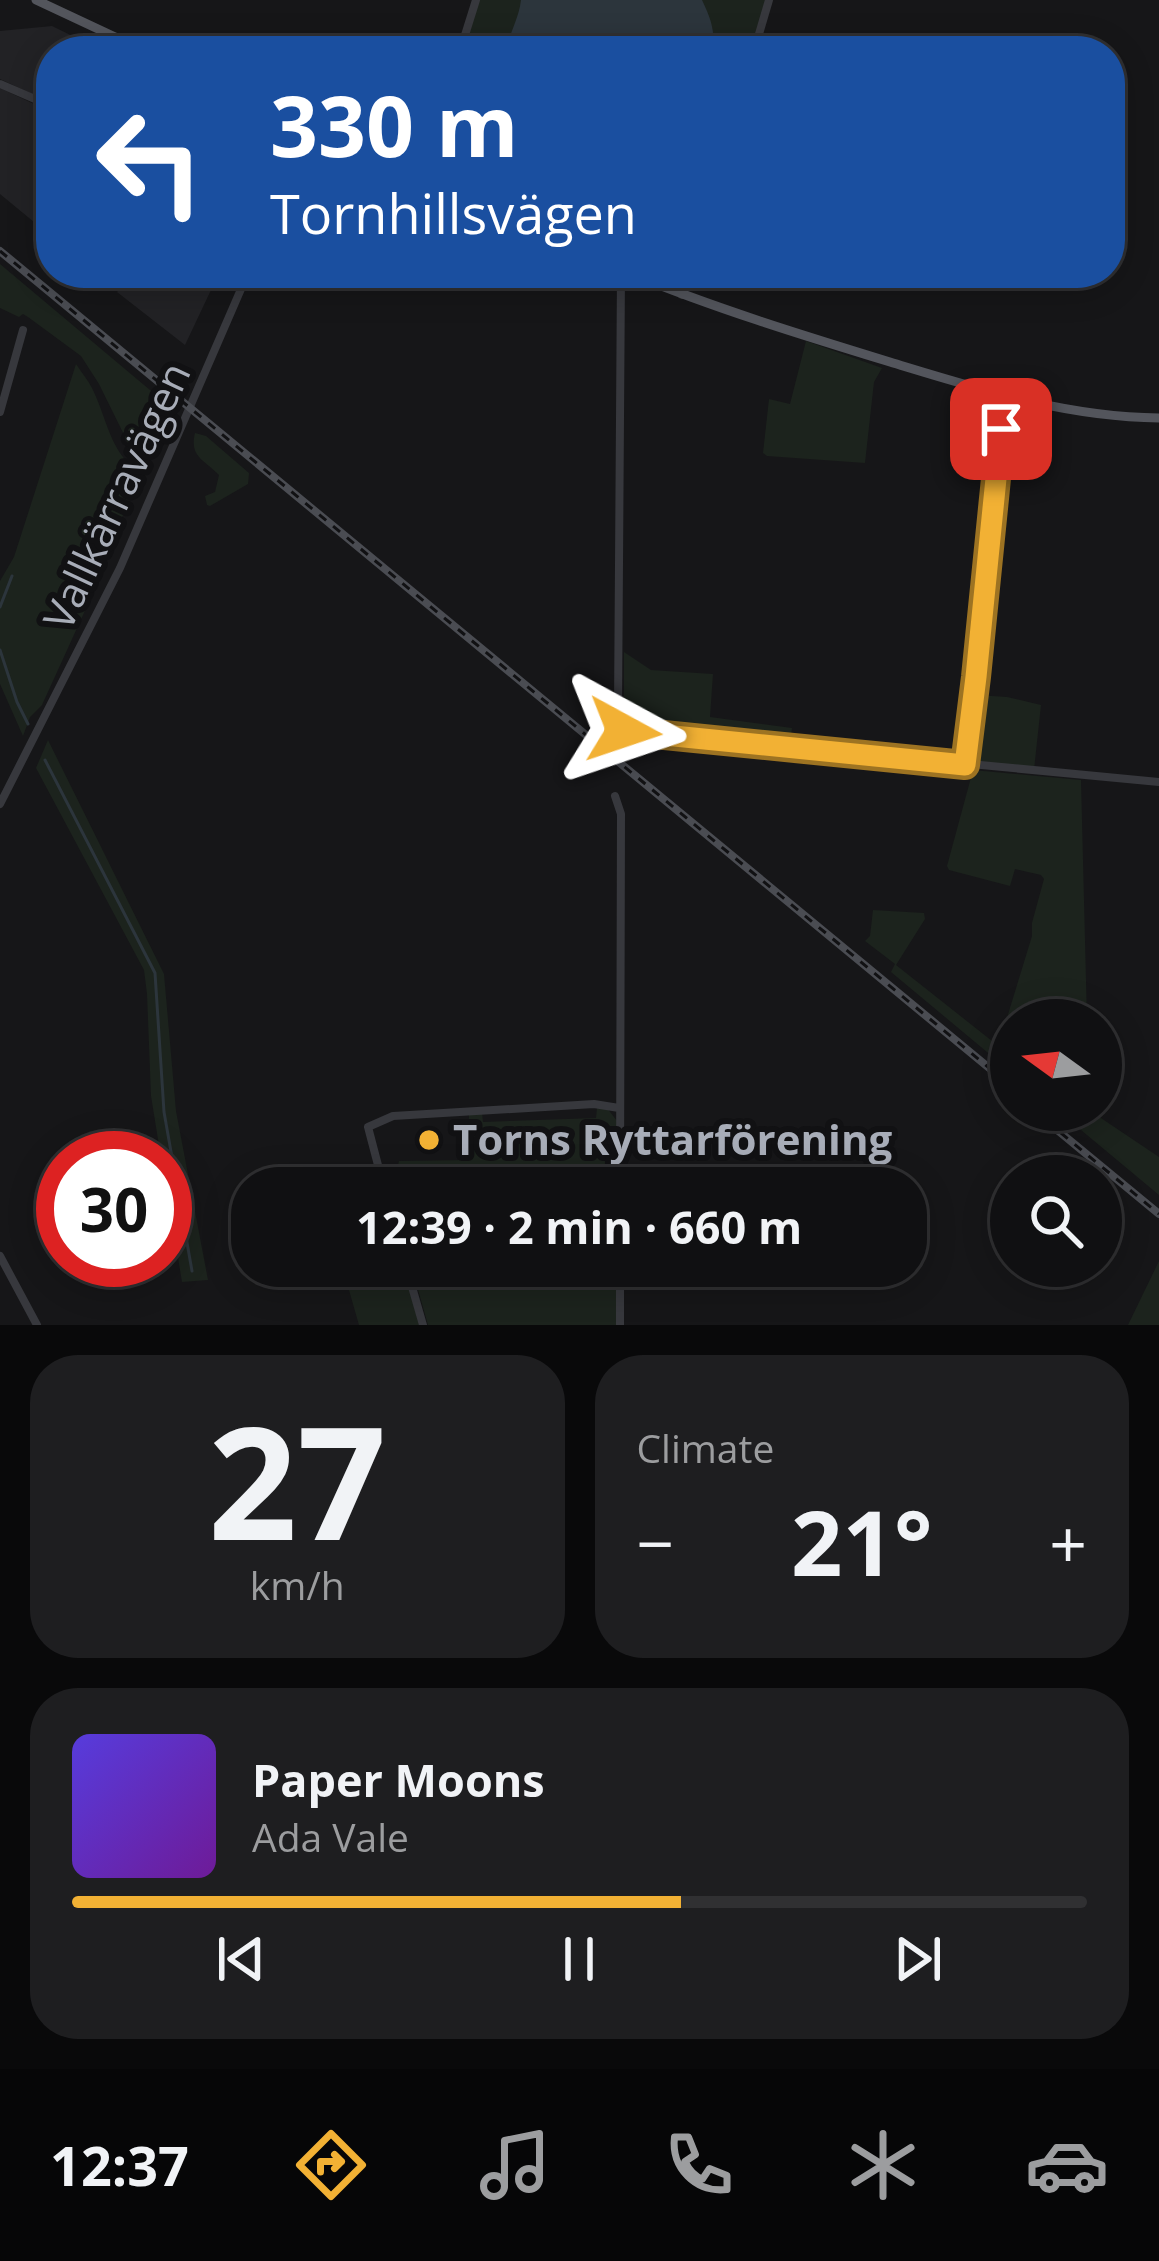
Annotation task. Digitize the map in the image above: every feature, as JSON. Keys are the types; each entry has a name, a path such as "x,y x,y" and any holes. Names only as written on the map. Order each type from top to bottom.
{"main road":[{"path":"36,0 113,36"},
{"path":"664,288 730,313 1006,397 1099,415 1159,418"}],"street":[{"path":"465,36 476,0"},
{"path":"758,36 769,0"},
{"path":"0,84 36,100"},
{"name":"Vallkärravägen","path":"0,804 120,568 241,288"},
{"path":"625,288 618,709 624,731 1159,782"},
{"path":"682,295 684,288"},
{"path":"0,412 23,330"},
{"path":"965,765 1006,397"},
{"path":"615,796 621,814 620,1167"},
{"path":"378,1167 368,1127 393,1116 594,1104 620,1108"},
{"path":"0,1256 37,1325"},
{"path":"412,1287 423,1325"},
{"path":"620,1287 620,1325"}],"shaded area":[{"path":"479,0 766,0 755,36 468,36"},
{"path":"521,0 702,0 713,36 511,36"},
{"path":"52,26 72,36 36,36 36,96 0,79 0,31"},
{"path":"0,88 36,105 36,224 0,194"},
{"path":"0,264 169,406 165,427 147,461 133,453 81,356 23,314 19,317 0,308"},
{"path":"121,288 212,288 185,345 117,292"},
{"path":"806,341 882,368 874,382 865,463 763,453 769,399 790,404"},
{"path":"76,364 92,388 115,445 139,472 98,582 23,736 0,684 0,581 14,557"},
{"path":"195,433 206,436 249,473 248,484 210,506 205,496 215,492 219,475 196,453"},
{"path":"624,652 651,670 713,674 710,717 792,728 790,744 628,728 624,722"},
{"path":"977,695 1041,705 1034,770 971,762"},
{"path":"48,740 164,974 180,1131 157,1131 144,970 36,768"},
{"path":"973,770 1081,780 1086,999 1013,999 1032,936 1041,875 1015,869 1010,886 947,866"},
{"path":"873,910 924,913 925,919 896,965 990,1039 990,1054 891,972 895,964 865,941"},
{"path":"597,1108 607,1108 617,1121 617,1167 398,1167 399,1161 468,1160 469,1113 482,1112 483,1122 596,1118"},
{"path":"1082,1131 1120,1131 1159,1157 1159,1195 1122,1164 1122,1155 1111,1155"},
{"path":"192,1196 208,1280 192,1281"},
{"path":"1159,1261 1159,1325 1128,1325"},
{"path":"409,1287 419,1325 359,1325 349,1290"},
{"path":"417,1287 617,1287 617,1325 428,1325"}],"waterway":[{"path":"0,607 12,576"},
{"path":"0,650 28,724"},
{"path":"45,760 155,973 167,1131"}],"railway":[{"path":"0,251 36,281"},
{"path":"45,288 990,1069"},
{"path":"1058,1131 1159,1214"}],"place":[{"name":"Torns Ryttarförening","path":"429,1140"}],"route":[{"path":"624,731 965,765 1001,429"}]}
